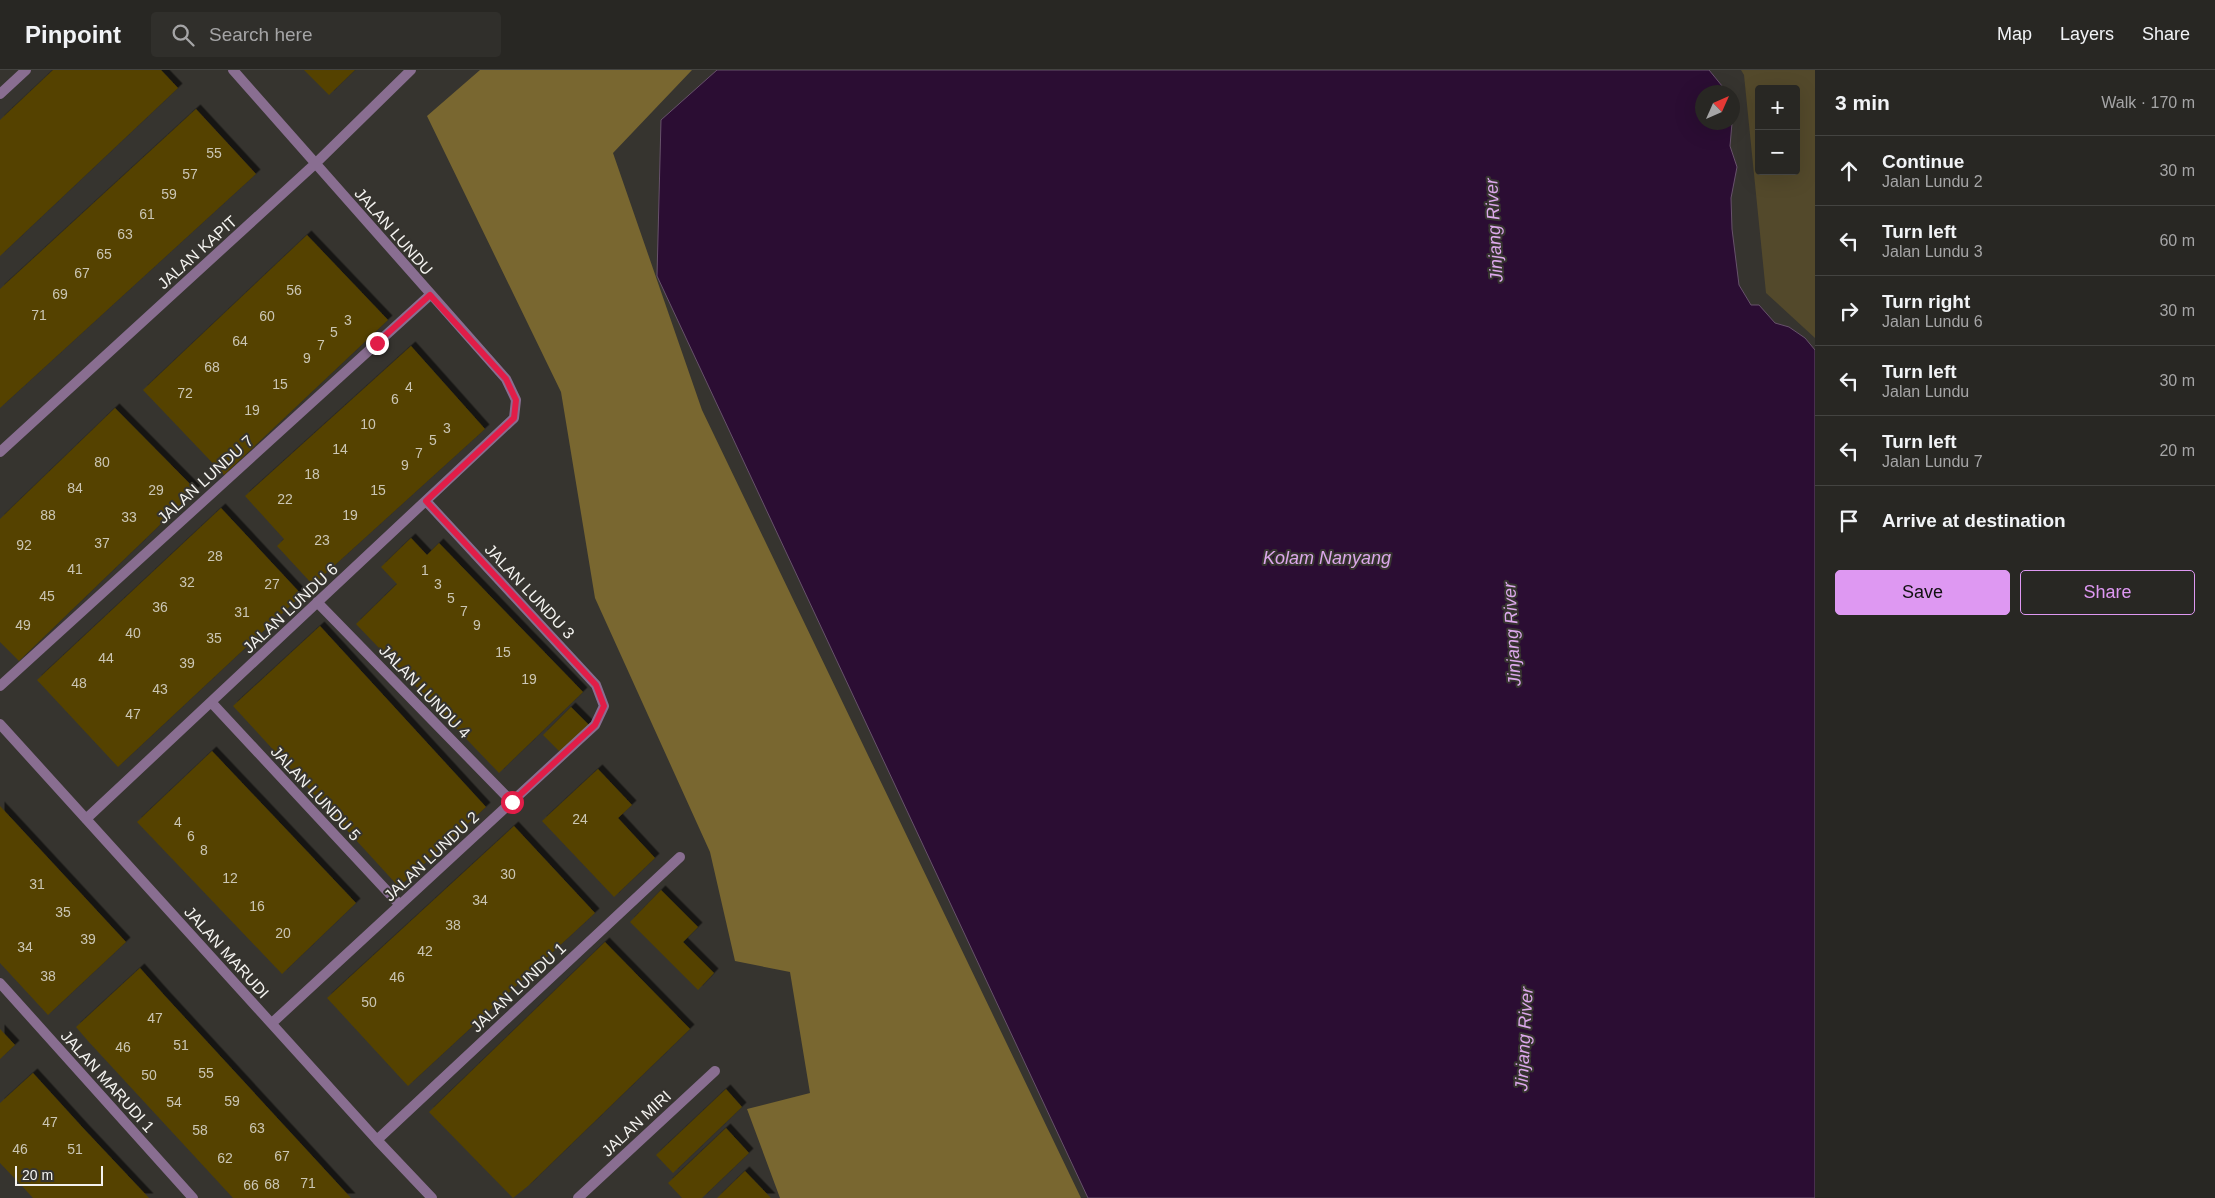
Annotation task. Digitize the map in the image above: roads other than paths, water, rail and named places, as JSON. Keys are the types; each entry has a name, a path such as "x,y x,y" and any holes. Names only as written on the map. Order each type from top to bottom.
{"street":[{"path":"0,94 26,70"},
{"name":"JALAN LUNDU","path":"233,70 506,379 516,400 514,418"},
{"name":"JALAN KAPIT","path":"0,452 316,163 411,70"},
{"name":"JALAN LUNDU 7","path":"0,686 430,295"},
{"name":"JALAN LUNDU 6","path":"86,819 514,418"},
{"name":"JALAN LUNDU 3","path":"426,501 596,685 604,706"},
{"name":"JALAN LUNDU 4","path":"317,602 512,802"},
{"name":"JALAN LUNDU 5","path":"211,702 400,905"},
{"name":"JALAN LUNDU 2","path":"272,1024 595,725 604,706"},
{"name":"JALAN MARUDI","path":"0,724 377,1140 432,1198"},
{"name":"JALAN LUNDU 1","path":"377,1140 680,857"},
{"name":"JALAN MARUDI 1","path":"0,983 193,1198"},
{"name":"JALAN MIRI","path":"578,1198 715,1071"}],"water":[{"name":"Kolam Nanyang","path":"717,70 1709,70 1721,85 1695,85 1695,130 1731,130 1730,146 1737,167 1731,198 1732,229 1739,285 1751,305 1759,305 1775,323 1789,327 1805,338 1815,350 1815,1198 1088,1198 657,276 661,120"}],"water label":[{"name":"Jinjang River","path":"1494,230"},
{"name":"Jinjang River","path":"1512,634"},
{"name":"Jinjang River","path":"1524,1039"}]}
